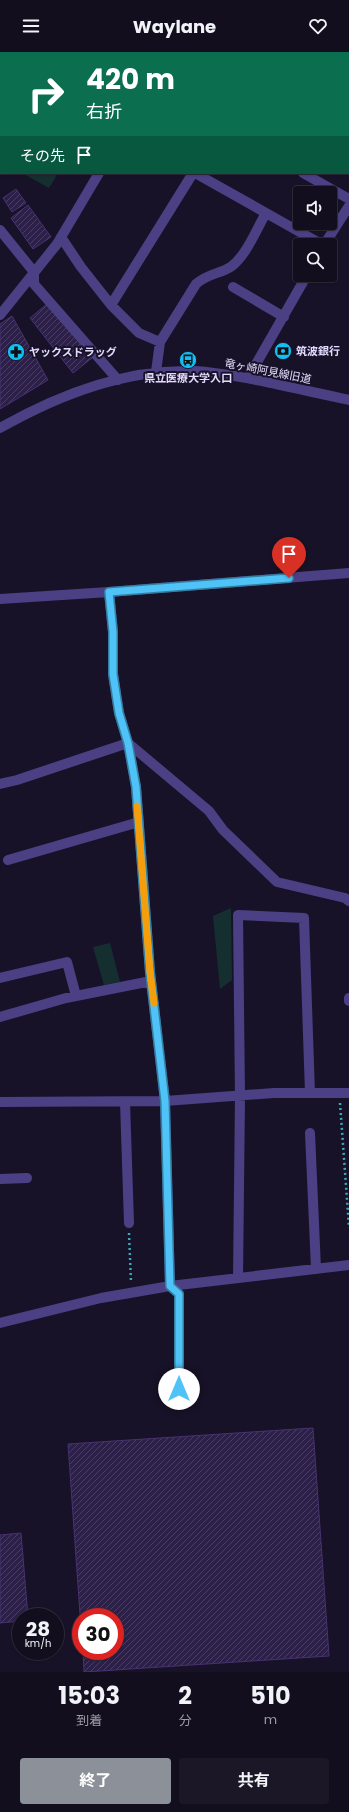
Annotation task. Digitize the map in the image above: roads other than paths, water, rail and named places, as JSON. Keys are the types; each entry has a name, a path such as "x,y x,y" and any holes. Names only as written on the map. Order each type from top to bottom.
{"street":[{"path":"0,315 61,237 98,174"},
{"path":"111,305 193,174"},
{"path":"196,174 311,238"},
{"path":"305,174 349,199"},
{"path":"328,238 349,206"},
{"path":"156,372 160,342 196,284 203,278 231,267 240,258 266,213"},
{"path":"0,230 34,272 34,284 118,380"},
{"path":"61,237 81,267 111,305 139,333 160,342"},
{"path":"248,378 303,282"},
{"path":"233,287 284,317"},
{"name":"竜ヶ崎阿見線旧道","path":"0,428 54,400 118,380 156,372 194,371 219,373 349,400"},
{"path":"0,599 349,573"},
{"path":"109,592 113,632 113,674 119,713 128,743 136,787 151,981 165,1101 170,1286 179,1294 179,1389"},
{"path":"0,784 17,780 128,743"},
{"path":"128,743 209,811 223,830 277,882 345,898 349,901"},
{"path":"8,860 139,822"},
{"path":"238,1278 240,1096 238,915 304,918 310,1093"},
{"path":"0,978 67,962 76,996"},
{"path":"0,1017 76,996 151,981"},
{"path":"0,1102 165,1101 240,1096 344,1093"},
{"path":"125,1102 129,1223"},
{"path":"310,1133 316,1269"},
{"path":"0,1179 27,1178"},
{"path":"0,1323 62,1306 132,1292 170,1286 349,1265"}],"place":[{"name":"筑波銀行","path":"283,351"},
{"name":"ヤックスドラッグ","path":"16,352"},
{"name":"県立医療大学入口","path":"188,360"}]}
